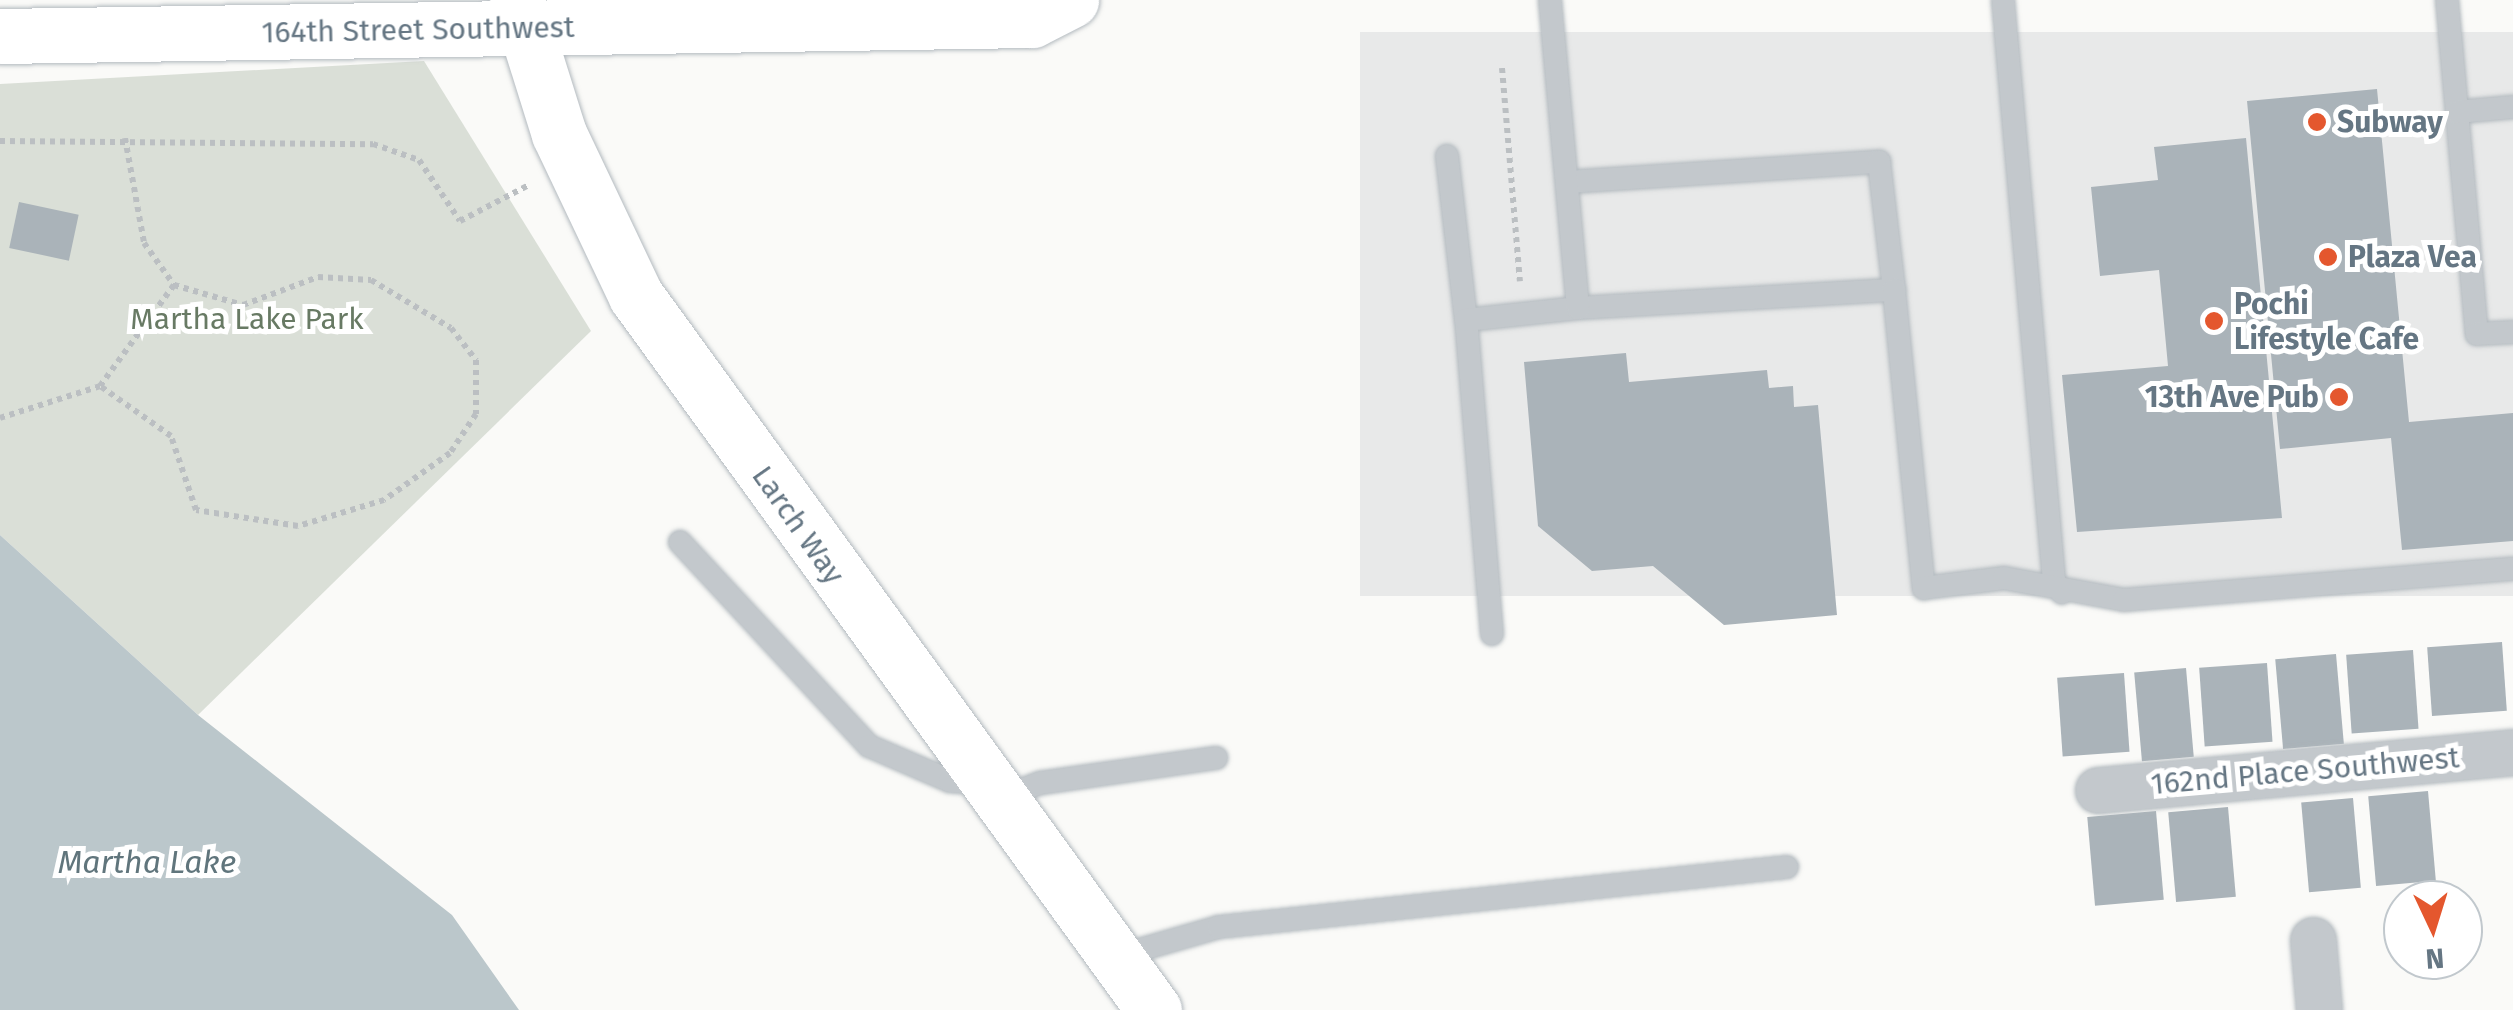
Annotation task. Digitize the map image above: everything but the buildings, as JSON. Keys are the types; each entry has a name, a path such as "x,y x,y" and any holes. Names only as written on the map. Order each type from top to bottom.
{"street":[{"name":"164th Street Southwest","path":"0,36 521,14 1032,20 1071,0"},
{"name":"Larch Way","path":"521,14 578,182 636,296 991,791 1154,1010"},
{"name":"162nd Place Southwest","path":"2098,790 2513,752"},
{"path":"2313,940 2320,1010"}],"lane":[{"path":"1550,0 1578,308"},
{"path":"2003,0 2054,581 2062,592"},
{"path":"2447,0 2477,334 2513,332"},
{"path":"2457,112 2513,107"},
{"path":"1446,156 1466,320 1492,634"},
{"path":"1566,182 1879,162 1924,588 2004,578 2062,592 2124,600 2513,569"},
{"path":"1466,320 1578,308 1894,290"},
{"path":"680,542 869,746 950,781 991,791 1216,758"},
{"path":"1115,957 1219,927 1787,868"}],"path":[{"path":"1502,68 1520,287"},
{"path":"0,141 125,138 373,144 419,160 460,221 536,181"},
{"path":"100,386 171,436 196,510 298,526 384,500 450,454 476,414 476,360 450,328 371,280 318,276 243,305 174,285 144,243 125,138"},
{"path":"0,418 100,386 174,285"}],"shaded area":[{"path":"1360,32 2513,32 2513,596 1360,596"}],"green space":[{"name":"Martha Lake Park","path":"424,61 591,331 198,715 0,535 0,84"}],"water":[{"name":"Martha Lake","path":"0,535 198,715 452,915 519,1010 0,1010"}],"place":[{"name":"Subway","path":"2317,122"},
{"name":"Plaza Vea","path":"2328,257"},
{"name":"Pochi Lifestyle Cafe","path":"2214,321"},
{"name":"13th Ave Pub","path":"2339,397"}]}
